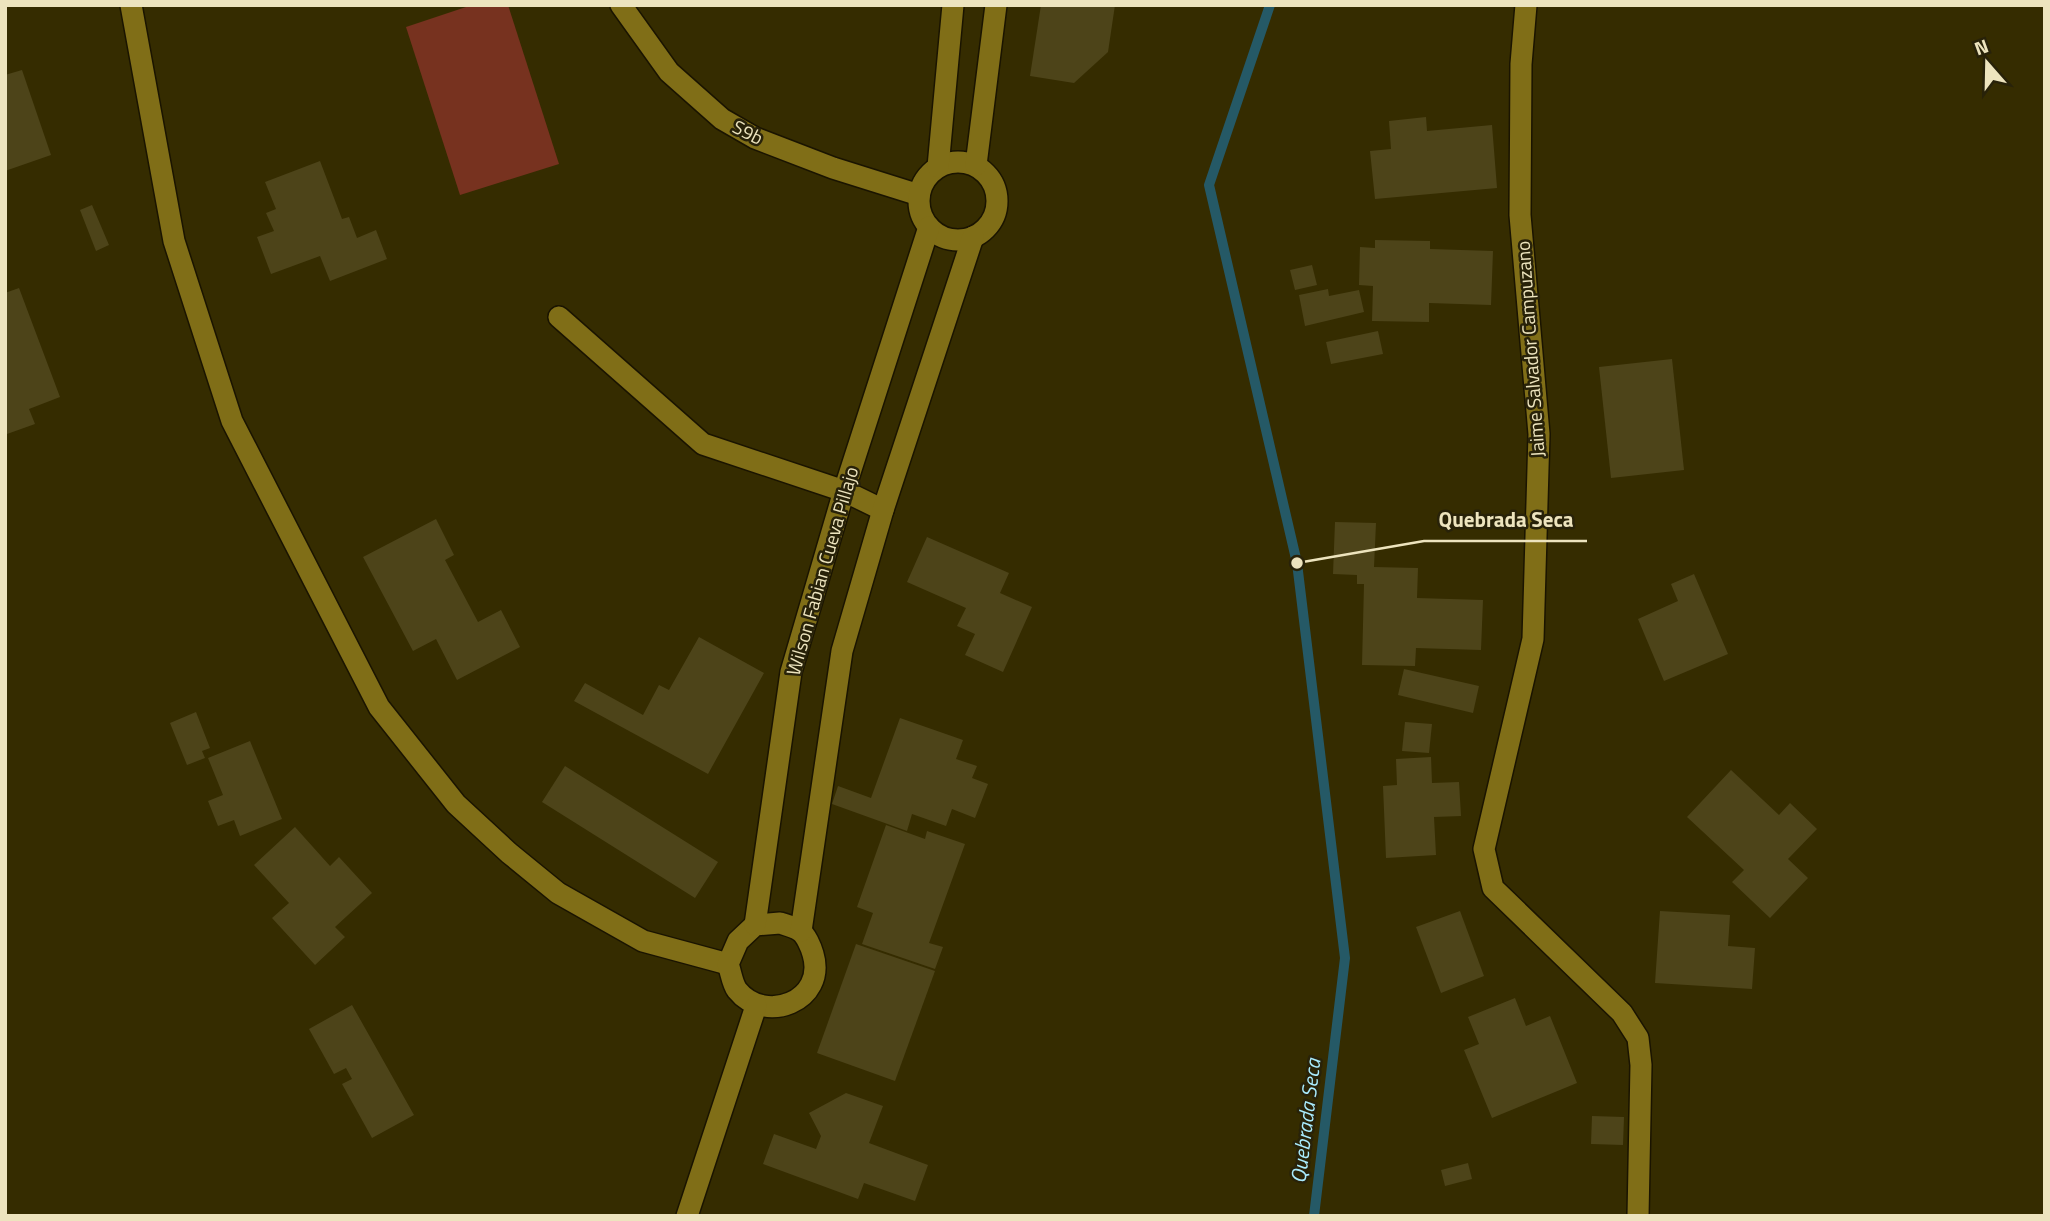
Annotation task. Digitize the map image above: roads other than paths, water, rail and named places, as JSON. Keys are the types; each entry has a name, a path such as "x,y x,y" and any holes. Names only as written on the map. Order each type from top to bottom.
{"street":[{"path":"131,5 174,241 232,421 379,708 456,804 558,893 643,941 728,964"},
{"name":"S9b","path":"621,5 668,72 722,118 755,138 820,163 919,195"},
{"path":"938,167 954,5"},
{"path":"976,165 996,5"},
{"name":"Jaime Salvador Campuzano","path":"1526,5 1521,64 1520,215 1539,434 1533,639 1484,849 1493,888 1622,1013 1638,1038 1642,1065 1637,1216"},
{"path":"957,161 976,165 989,177 997,193 996,211 988,227 973,237 957,240 941,236 929,227 920,212 919,195 925,178 938,167 957,161"},
{"name":"Wilson Fabian Cueva Pillajo","path":"755,925 791,672 844,491 929,227"},
{"path":"801,931 842,651 883,510 973,237"},
{"path":"559,317 703,444 844,491 883,510"},
{"path":"780,923 801,931 811,948 817,968 811,987 796,1002 756,1006 736,989 728,964 738,941 755,925 780,923"},
{"path":"687,1216 756,1006"}],"waterway":[{"name":"Quebrada Seca","path":"1270,5 1209,185 1297,563 1345,958 1314,1216"}],"place":[{"name":"Quebrada Seca","path":"1297,563"}]}
